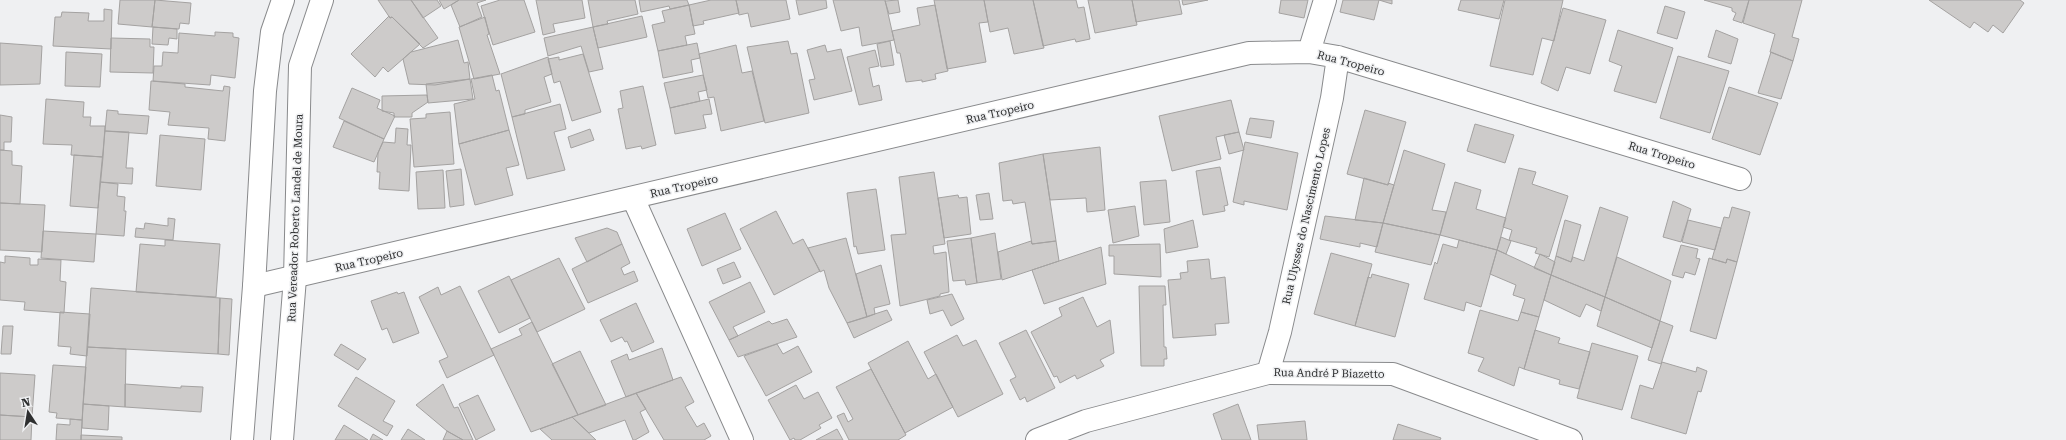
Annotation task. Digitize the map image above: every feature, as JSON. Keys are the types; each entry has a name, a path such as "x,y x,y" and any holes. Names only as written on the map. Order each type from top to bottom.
{"street":[{"path":"242,440 254,286 265,91 272,32 283,0"},
{"name":"Rua Vereador Roberto Landel de Moura","path":"282,440 295,278 300,66 322,0"},
{"path":"1309,52 1325,0"},
{"name":"Rua Tropeiro","path":"254,286 295,278 1249,53 1309,52 1338,57 1740,179"},
{"name":"Rua Ulysses do Nascimento Lopes","path":"1268,373 1280,332 1332,98 1338,57"},
{"path":"633,198 742,440"},
{"name":"Rua André P Biazetto","path":"1037,440 1086,421 1268,373 1393,374 1571,440"}],"building":[{"path":"120,0 155,0 152,27 118,24"},
{"path":"155,0 191,3 189,24 180,23 179,29 152,27"},
{"path":"378,0 411,0 438,38 423,48 392,17 390,18"},
{"path":"411,0 437,0 441,6 423,18"},
{"path":"439,0 459,0 444,9"},
{"path":"459,0 486,0 477,3 482,17 460,27 451,5"},
{"path":"500,0 524,0 535,32 493,45 481,6"},
{"path":"536,0 582,0 585,18 553,24 555,32 543,35"},
{"path":"588,0 635,0 638,14 607,21 608,24 593,27"},
{"path":"639,0 687,0 689,5 670,9 669,6 641,12"},
{"path":"711,0 736,0 739,13 703,21 704,24 693,26 689,5"},
{"path":"736,0 786,0 790,19 751,27 748,13 739,15"},
{"path":"796,0 826,0 827,8 799,15"},
{"path":"833,0 885,0 894,40 862,46 859,27 841,31"},
{"path":"898,0 900,12 889,14 885,1"},
{"path":"934,0 984,0 988,22 979,23 986,62 947,69"},
{"path":"984,0 1033,0 1044,48 1014,54 1008,28 990,32"},
{"path":"1033,0 1076,0 1078,8 1084,7 1090,39 1076,42 1075,39 1043,46"},
{"path":"1088,0 1132,0 1137,25 1095,33"},
{"path":"1132,0 1179,0 1182,14 1136,22"},
{"path":"1182,0 1208,0 1183,5"},
{"path":"1281,0 1308,0 1304,18 1279,13"},
{"path":"1343,0 1379,0 1374,20 1340,12"},
{"path":"1379,0 1392,0 1392,4"},
{"path":"1461,0 1504,0 1499,19 1458,10"},
{"path":"1505,0 1563,0 1554,41 1542,38 1533,75 1490,66"},
{"path":"1704,0 1749,0 1742,23 1733,20 1736,13 1732,11 1732,8"},
{"path":"1749,0 1802,0 1792,37 1799,39 1793,61 1770,52 1775,34 1743,23"},
{"path":"1929,0 2020,0 2024,3 2003,33 1993,25 1988,32 1974,22 1970,28"},
{"path":"689,5 695,34 685,36 687,45 658,51 652,25 665,22 662,11"},
{"path":"935,5 948,71 935,74 936,79 922,82 922,80 906,82 900,53 897,53 892,31 920,25 917,8"},
{"path":"1665,6 1685,12 1677,39 1657,33"},
{"path":"1563,8 1606,20 1590,74 1566,67 1558,91 1541,83"},
{"path":"104,9 112,10 111,49 53,46 55,17 61,17 62,12 89,13 88,21 104,21"},
{"path":"389,16 390,18 392,17 420,44 388,72 383,67 375,77 351,54"},
{"path":"642,16 647,37 598,48 593,27"},
{"path":"485,17 489,34 487,35 500,74 474,79 459,27"},
{"path":"153,27 177,29 177,39 169,38 168,45 152,44"},
{"path":"593,27 603,69 589,72 581,46 548,56 544,38"},
{"path":"1618,30 1673,48 1656,103 1614,91 1622,66 1609,61"},
{"path":"1716,30 1738,39 1731,64 1708,57"},
{"path":"215,32 233,33 233,37 239,38 235,78 211,75 210,85 153,81 154,66 162,66 163,52 178,53 179,33 215,36"},
{"path":"111,38 150,39 150,47 154,47 153,73 110,72"},
{"path":"458,40 464,63 468,62 470,79 435,85 409,84 403,59 411,52"},
{"path":"788,41 791,54 797,53 809,113 765,123 747,47"},
{"path":"890,41 894,65 881,67 877,44"},
{"path":"0,43 42,46 40,84 0,85"},
{"path":"697,43 700,58 691,60 693,72 663,78 658,51"},
{"path":"736,45 742,73 752,71 764,121 721,131 714,97 708,98 699,54"},
{"path":"825,45 827,52 841,49 852,91 814,100 809,80 815,79 807,50"},
{"path":"875,50 879,66 869,68 873,87 879,85 882,100 859,105 847,57"},
{"path":"66,52 102,54 100,87 65,86"},
{"path":"1771,52 1793,61 1781,99 1758,93"},
{"path":"583,54 601,112 572,121 560,81 554,83 548,59 559,57 559,60"},
{"path":"1678,56 1729,71 1710,133 1660,118"},
{"path":"548,57 552,74 544,77 551,102 525,110 525,114 512,117 501,74"},
{"path":"492,75 496,91 499,90 509,130 459,144 454,104 475,99 471,79"},
{"path":"703,75 707,90 698,92 700,101 670,108 664,83"},
{"path":"470,79 473,99 428,103 426,84"},
{"path":"151,81 185,84 185,87 223,91 224,86 230,87 225,141 208,139 209,128 168,125 170,112 149,110"},
{"path":"643,86 656,145 642,149 641,146 626,149 618,109 623,108 620,91"},
{"path":"1729,87 1778,103 1760,155 1712,139"},
{"path":"352,88 380,100 377,108 395,116 384,139 339,118"},
{"path":"427,95 428,102 412,113 412,117 394,117 394,113 382,111 382,96"},
{"path":"46,99 84,102 83,117 91,117 90,126 105,126 103,157 71,155 72,145 43,144"},
{"path":"709,99 712,114 703,115 706,128 675,134 670,108"},
{"path":"1231,100 1239,132 1216,137 1221,159 1172,171 1159,116"},
{"path":"560,104 566,129 554,132 565,170 527,179 512,117"},
{"path":"107,110 118,111 118,114 149,116 147,134 105,131"},
{"path":"1365,110 1406,122 1388,185 1347,174"},
{"path":"450,112 454,164 414,167 410,119 426,118 426,114"},
{"path":"0,115 12,117 11,142 4,142 4,150 0,150"},
{"path":"1250,118 1274,121 1271,138 1246,134"},
{"path":"344,121 384,139 374,162 333,147"},
{"path":"1475,124 1514,135 1505,163 1467,151"},
{"path":"396,128 408,129 407,145 411,145 409,191 379,189 380,172 377,172 378,153 383,142 395,143"},
{"path":"590,129 594,140 571,148 568,137"},
{"path":"509,130 519,165 506,168 513,195 475,205 459,144"},
{"path":"105,131 129,132 126,168 133,168 132,184 100,182"},
{"path":"1239,132 1244,150 1229,154 1224,135"},
{"path":"160,135 205,139 201,190 156,186"},
{"path":"1245,142 1298,153 1287,210 1244,201 1244,205 1233,202"},
{"path":"1100,147 1105,210 1087,212 1086,198 1050,200 1043,154"},
{"path":"0,150 12,151 12,165 22,166 20,204 0,203"},
{"path":"1404,150 1445,164 1432,210 1446,212 1440,235 1383,223"},
{"path":"1043,154 1056,241 1032,244 1025,202 1013,204 1012,200 1003,201 999,163"},
{"path":"74,155 103,157 98,208 70,206"},
{"path":"1220,167 1228,205 1224,206 1225,211 1203,215 1196,171"},
{"path":"1519,168 1536,172 1532,184 1568,196 1549,257 1535,253 1537,248 1509,240 1512,230 1503,227"},
{"path":"461,169 464,205 450,207 446,171"},
{"path":"443,170 445,208 418,209 416,172"},
{"path":"934,172 945,244 933,246 934,254 946,252 949,292 940,294 940,296 900,306 891,235 906,234 899,177"},
{"path":"1364,178 1388,185 1388,183 1394,185 1383,223 1355,220"},
{"path":"1166,180 1170,222 1144,225 1140,182"},
{"path":"100,182 118,184 117,196 125,197 124,211 126,211 124,236 96,234"},
{"path":"1455,182 1481,190 1476,209 1506,218 1497,250 1440,235"},
{"path":"876,189 885,250 858,254 856,246 854,247 847,193"},
{"path":"989,193 993,219 980,220 976,195"},
{"path":"958,195 959,198 967,197 971,234 944,238 938,198"},
{"path":"1673,201 1691,209 1681,242 1663,237"},
{"path":"0,203 45,205 42,252 0,250"},
{"path":"1135,206 1139,236 1113,243 1108,210"},
{"path":"1600,207 1628,217 1605,297 1551,275 1556,256 1571,262 1573,257 1584,261"},
{"path":"1732,207 1750,212 1737,262 1727,259 1726,263 1712,259 1724,217 1729,218"},
{"path":"776,211 793,244 803,239 820,271 774,295 740,229"},
{"path":"725,213 741,249 702,266 687,229"},
{"path":"1325,216 1383,223 1377,247 1360,243 1360,247 1320,239"},
{"path":"168,218 175,219 173,240 135,237 136,228 144,229 145,223 168,226"},
{"path":"1193,220 1198,247 1166,253 1164,229"},
{"path":"1565,220 1581,225 1571,262 1556,256"},
{"path":"1688,220 1721,228 1715,250 1682,242"},
{"path":"1383,223 1440,235 1431,265 1375,252"},
{"path":"607,228 617,232 622,244 587,262 575,238"},
{"path":"43,231 96,234 94,262 41,258"},
{"path":"995,233 1001,279 977,283 971,238"},
{"path":"1501,237 1511,241 1506,254 1497,250"},
{"path":"846,238 867,317 847,323 829,288 824,270 820,272 808,248"},
{"path":"971,238 977,283 966,285 965,280 953,281 947,241"},
{"path":"165,240 220,244 216,297 136,292 140,244 165,246"},
{"path":"1459,240 1497,250 1481,307 1466,302 1464,311 1424,299 1435,262 1437,264 1443,244 1457,248"},
{"path":"1031,241 1032,244 1056,241 1059,261 1002,280 998,252"},
{"path":"622,244 630,263 621,268 624,275 634,271 638,281 588,303 572,269"},
{"path":"1160,244 1161,277 1114,274 1114,256 1109,256 1109,245"},
{"path":"1681,245 1698,249 1696,258 1700,259 1695,275 1685,272 1683,278 1672,275"},
{"path":"1101,247 1106,284 1044,304 1032,270"},
{"path":"1497,250 1551,275 1539,317 1521,312 1525,299 1513,295 1516,285 1490,274"},
{"path":"1331,253 1372,264 1355,326 1314,314"},
{"path":"1540,254 1555,262 1551,275 1534,268"},
{"path":"5,256 30,258 30,265 38,265 38,259 61,260 60,281 66,282 64,313 24,310 25,302 0,300 0,262 5,263"},
{"path":"1617,257 1671,281 1660,321 1605,297"},
{"path":"559,258 585,309 537,332 511,280"},
{"path":"1709,258 1726,263 1727,259 1737,262 1716,339 1690,331"},
{"path":"1209,259 1211,279 1225,277 1229,323 1215,324 1216,335 1173,338 1168,280 1181,279 1180,273 1188,272 1187,261"},
{"path":"734,262 741,277 723,284 717,269"},
{"path":"881,265 890,304 874,308 875,314 867,317 856,274"},
{"path":"1372,274 1409,284 1395,337 1355,326 1368,277 1371,278"},
{"path":"1551,275 1605,297 1601,311 1586,304 1580,317 1544,300"},
{"path":"509,276 530,318 499,333 478,291"},
{"path":"750,282 765,312 733,327 738,336 729,340 709,302"},
{"path":"460,286 494,355 447,378 439,361 448,357 419,297 438,287 441,295"},
{"path":"1139,286 1165,286 1166,305 1163,305 1164,347 1166,347 1167,359 1164,359 1164,366 1141,366"},
{"path":"91,288 220,298 218,354 87,347"},
{"path":"397,292 398,294 404,292 419,333 393,343 387,328 382,330 371,301"},
{"path":"952,294 964,319 951,326 943,310 930,314 927,300"},
{"path":"1083,297 1097,327 1110,320 1114,353 1100,360 1104,366 1077,379 1075,375 1060,383 1057,376 1054,377 1031,332 1062,316 1059,308"},
{"path":"1605,297 1660,321 1652,348 1597,326"},
{"path":"220,298 232,299 229,355 218,354"},
{"path":"636,303 654,342 632,352 627,341 625,342 622,337 611,342 600,320"},
{"path":"887,310 892,320 854,338 847,323"},
{"path":"1480,310 1518,321 1521,312 1539,317 1524,369 1519,367 1514,386 1478,371 1484,358 1468,353"},
{"path":"60,312 90,314 87,356 70,354 71,347 58,346"},
{"path":"787,319 797,337 738,357 729,340 769,321 772,324"},
{"path":"1660,321 1673,326 1661,364 1648,360"},
{"path":"532,322 578,415 531,432 491,349 522,335 519,329"},
{"path":"3,326 13,326 11,354 1,354"},
{"path":"1026,330 1055,388 1027,402 1025,397 1020,400 1010,380 1016,377 999,343"},
{"path":"1535,330 1560,338 1558,343 1590,352 1579,389 1559,384 1560,380 1524,369"},
{"path":"957,335 963,346 976,340 1003,394 958,417 924,352"},
{"path":"908,341 928,379 936,374 953,407 905,433 868,363"},
{"path":"1592,343 1638,356 1622,410 1577,398"},
{"path":"341,344 366,359 358,370 334,355"},
{"path":"777,344 783,354 798,346 812,372 766,396 744,356"},
{"path":"87,347 126,349 125,407 83,404"},
{"path":"662,348 673,380 626,397 611,361 627,354 629,360"},
{"path":"580,351 606,405 578,415 552,364"},
{"path":"1662,362 1696,372 1697,367 1707,371 1701,392 1698,391 1686,434 1631,418 1640,385 1653,389"},
{"path":"53,365 86,367 82,420 56,418 57,413 49,412"},
{"path":"871,369 906,435 898,440 849,440 837,416 844,413 848,422 853,419 836,387"},
{"path":"0,373 35,375 32,417 0,415"},
{"path":"356,377 395,401 383,421 393,426 387,436 338,406"},
{"path":"681,377 694,402 685,407 697,427 704,423 711,436 704,440 664,440 636,393"},
{"path":"125,384 181,388 181,386 203,387 201,412 125,407"},
{"path":"443,384 454,408 458,407 473,440 463,440 447,431 416,405"},
{"path":"796,385 804,399 818,392 832,418 819,425 821,428 800,440 795,440 794,438 790,440 768,400"},
{"path":"636,393 646,409 640,412 649,432 635,440 633,440 625,420 589,433 572,417"},
{"path":"478,395 495,430 476,440 459,404"},
{"path":"83,404 109,406 108,430 82,428"},
{"path":"1238,404 1251,440 1222,440 1213,414"},
{"path":"0,415 32,417 31,440 0,440"},
{"path":"572,417 596,440 552,440 540,429"},
{"path":"70,419 82,420 81,440 56,440 57,424 70,425"},
{"path":"1305,421 1307,440 1259,440 1257,425"},
{"path":"1398,424 1441,438 1440,440 1393,440"},
{"path":"344,425 368,440 335,440"},
{"path":"408,429 425,440 401,440"},
{"path":"837,429 843,440 816,440"},
{"path":"447,431 463,440 443,440"},
{"path":"373,434 383,440 370,440"},
{"path":"81,435 122,437 122,440 81,440"}]}
